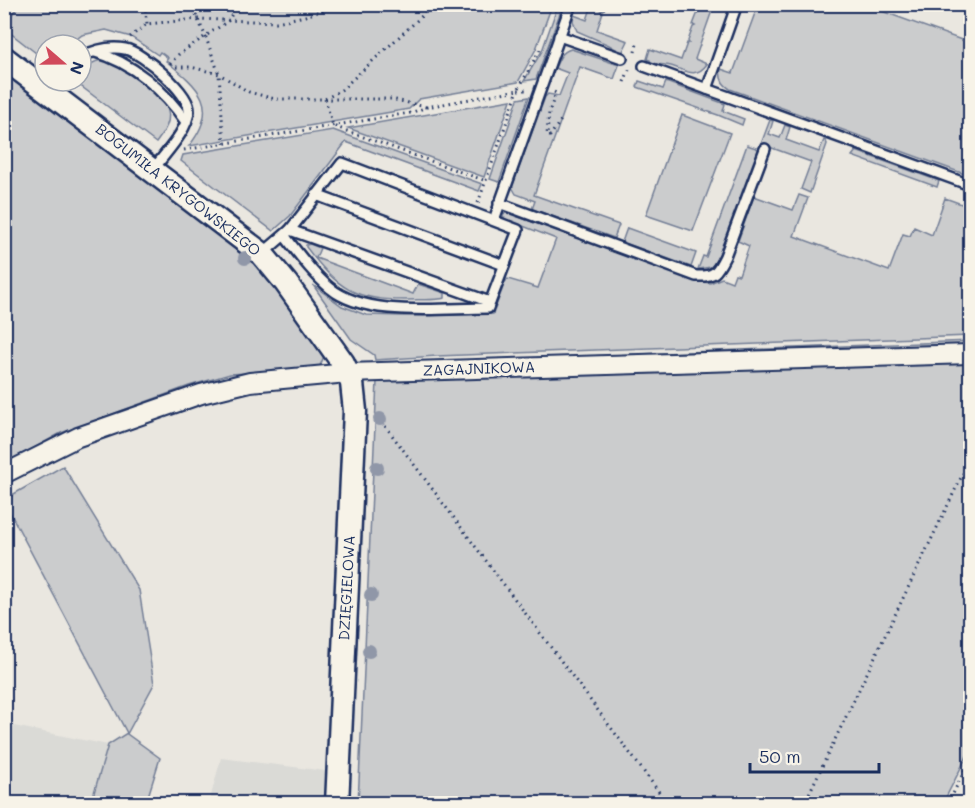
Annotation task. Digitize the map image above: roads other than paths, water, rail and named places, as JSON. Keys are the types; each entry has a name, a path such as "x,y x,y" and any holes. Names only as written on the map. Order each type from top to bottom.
{"street":[{"name":"BOGUMIŁA KRYGOWSKIEGO","path":"4,58 159,162 262,254 330,344 348,373"},
{"name":"ZAGAJNIKOWA","path":"4,474 78,437 201,394 250,382 348,373 970,354"},
{"name":"DZIĘGIELOWA","path":"337,804 355,411 354,392 348,373"}],"lane":[{"path":"494,220 571,4"},
{"path":"707,89 737,4"},
{"path":"560,36 622,58"},
{"path":"93,51 109,48 132,51 176,85 186,98 189,105 186,122 159,162"},
{"path":"93,51 108,55 142,77 174,103 186,122"},
{"path":"644,66 970,185"},
{"path":"499,203 696,276 709,277 718,270 725,256 765,148"},
{"path":"262,254 287,232 342,162 518,230 488,308 383,309 358,304 331,289 316,275 287,232"},
{"path":"316,195 504,265"},
{"path":"287,232 490,302"}]}
